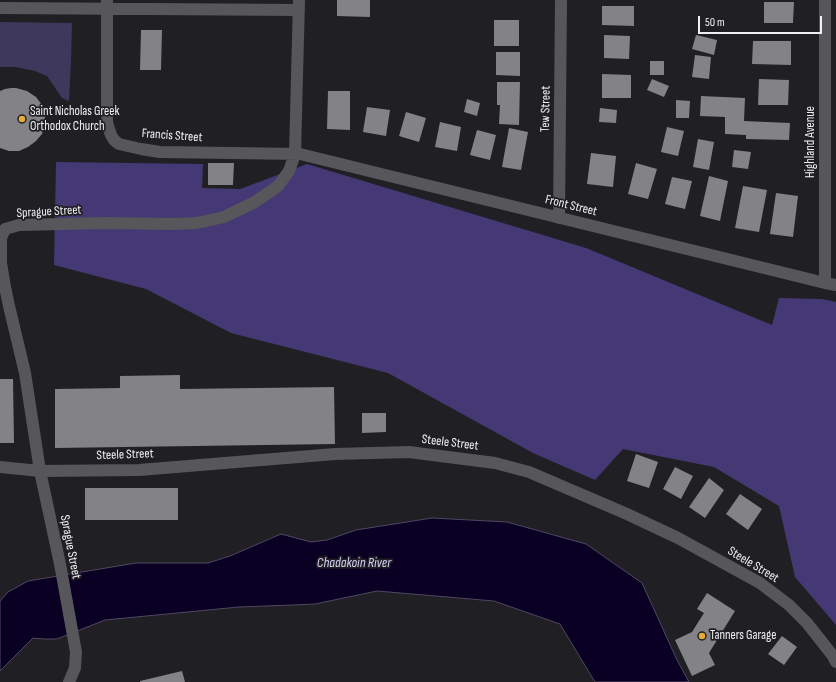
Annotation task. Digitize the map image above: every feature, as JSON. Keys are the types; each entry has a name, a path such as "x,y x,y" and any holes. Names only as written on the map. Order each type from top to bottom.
{"street":[{"name":"Tew Street","path":"559,218 561,0"},
{"name":"Highland Avenue","path":"825,0 830,284"},
{"path":"0,8 107,4 299,5"},
{"name":"Francis Street","path":"107,4 107,121 110,135 119,144 160,152 297,154"},
{"name":"Sprague Street","path":"69,682 75,668 76,652 60,564 40,471 25,373 9,306 1,263 1,238 5,229 19,225 197,223 224,217 255,202 278,186 289,171 297,154 299,5"},
{"name":"Front Street","path":"297,154 830,284"},
{"name":"Steele Street","path":"0,467 40,471 140,470 350,453 409,452 495,463 529,472 627,514 678,538 760,583 789,605 807,623 836,662"}],"shaded area":[{"path":"0,22 72,23 69,101 62,98 47,76 35,71 16,67 0,67"},
{"path":"56,162 203,164 202,188 240,189 307,164 586,248 772,325 779,298 822,299 836,302 836,625 795,577 779,506 714,467 623,449 595,480 533,453 388,373 231,333 146,289 54,265"}],"water":[{"name":"Chadakoin River","path":"432,518 507,522 586,544 642,583 677,660 689,682 595,682 560,624 494,601 377,591 315,604 239,607 105,620 57,639 33,638 0,671 0,601 8,592 28,581 136,563 208,563 230,556 281,534 311,542 327,540 356,530"}],"building":[{"path":"337,0 370,0 370,17 337,16"},
{"path":"764,2 794,2 793,23 764,23"},
{"path":"602,6 634,6 634,26 602,25"},
{"path":"494,20 519,20 519,46 494,46"},
{"path":"141,30 162,30 161,70 140,70"},
{"path":"604,35 630,36 629,59 604,58"},
{"path":"696,35 717,40 714,55 692,49"},
{"path":"753,41 791,41 791,65 752,64"},
{"path":"496,52 520,52 520,76 496,75"},
{"path":"695,55 711,57 709,79 692,77"},
{"path":"650,61 664,61 664,75 650,75"},
{"path":"602,74 631,75 631,98 602,98"},
{"path":"652,79 669,86 664,97 647,90"},
{"path":"759,79 789,80 788,105 758,105"},
{"path":"497,82 520,82 519,125 499,124 500,105 497,105"},
{"name":"Saint Nicholas Greek Orthodox Church","path":"11,88 27,91 36,97 42,105 45,114 45,124 42,134 28,147 19,151 9,151 0,148 0,91"},
{"path":"328,91 350,91 350,130 327,129"},
{"path":"701,96 745,98 744,121 790,123 789,140 746,139 746,135 725,134 725,117 700,116"},
{"path":"467,99 480,103 477,116 464,112"},
{"path":"676,100 690,101 689,118 676,118"},
{"path":"367,107 390,110 386,136 363,132"},
{"path":"600,108 617,110 616,123 599,122"},
{"path":"406,112 426,118 419,142 399,136"},
{"path":"440,122 461,127 457,151 435,147"},
{"path":"667,127 684,131 678,156 661,152"},
{"path":"509,128 528,132 521,170 502,167"},
{"path":"477,130 496,135 490,160 470,155"},
{"path":"698,139 714,142 709,170 693,167"},
{"path":"734,150 751,152 748,169 732,167"},
{"path":"591,153 616,156 613,187 587,184"},
{"path":"208,163 234,163 233,185 208,185"},
{"path":"636,163 657,169 648,199 628,194"},
{"path":"709,176 728,181 720,221 700,216"},
{"path":"672,177 692,181 685,209 665,204"},
{"path":"743,186 767,190 759,232 735,228"},
{"path":"776,193 798,196 793,237 770,234"},
{"path":"180,375 180,389 334,387 335,444 55,448 55,389 120,388 120,376"},
{"path":"0,379 13,379 14,443 0,443"},
{"path":"362,413 386,413 386,432 362,433"},
{"path":"636,454 658,462 649,488 627,481"},
{"path":"675,467 693,476 681,499 663,489"},
{"path":"709,478 724,490 705,518 689,507"},
{"path":"85,488 178,488 178,520 85,520"},
{"path":"740,494 762,509 748,530 726,514"},
{"name":"Tanners Garage","path":"707,593 735,611 709,653 715,665 692,676 675,640 692,632 704,613 697,609"},
{"path":"782,636 797,647 784,665 768,654"},
{"path":"182,671 185,682 140,682 140,681"}],"place":[{"name":"Saint Nicholas Greek Orthodox Church","path":"22,119"},
{"name":"Tanners Garage","path":"702,636"}]}
